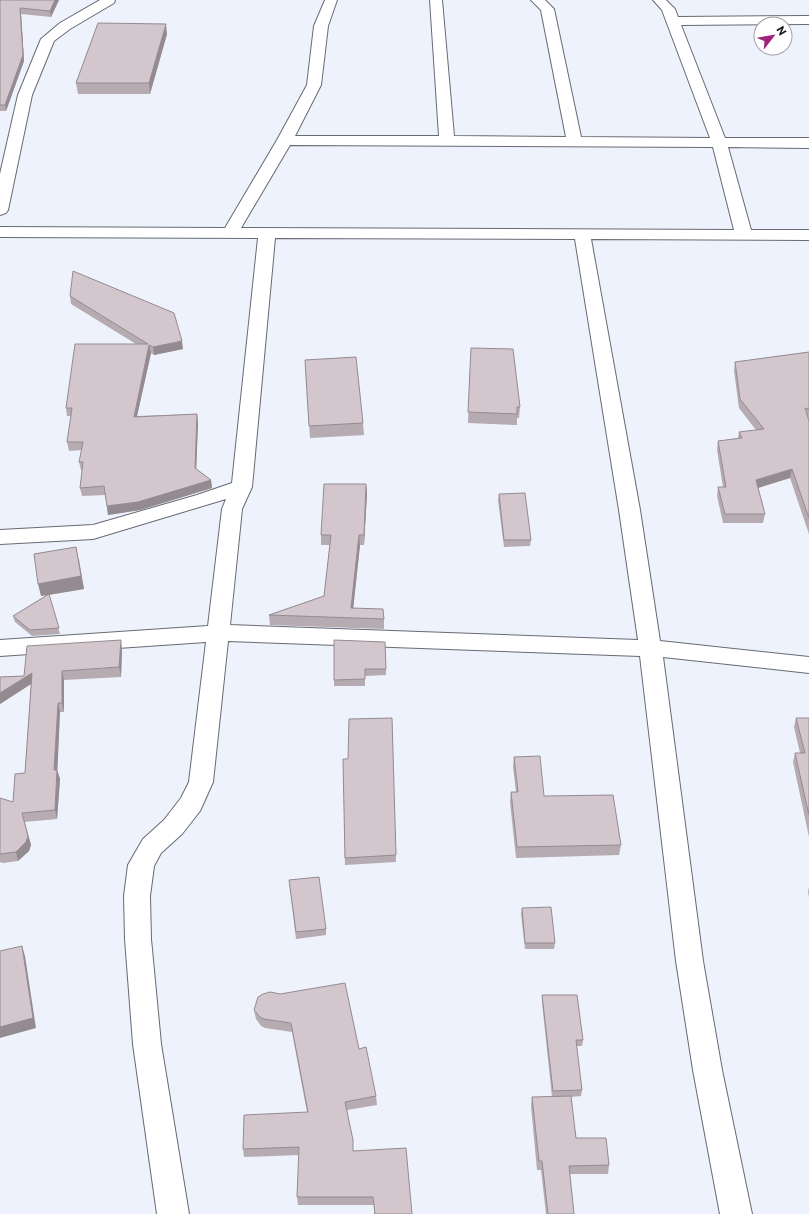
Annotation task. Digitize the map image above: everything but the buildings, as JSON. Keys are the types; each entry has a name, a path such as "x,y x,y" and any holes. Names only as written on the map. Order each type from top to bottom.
{"street":[{"path":"0,210 25,95 48,39 65,26 109,0"},
{"path":"230,233 285,140 314,85 321,26 330,0"},
{"path":"436,0 447,141"},
{"path":"537,0 547,9 575,142"},
{"path":"659,0 668,9 719,142 744,235"},
{"path":"672,21 809,20"},
{"path":"285,140 809,143"},
{"path":"0,232 809,235"},
{"path":"173,1214 147,1044 138,939 138,896 141,865 152,846 173,828 191,804 201,782 232,509 242,487 267,233"},
{"path":"582,234 598,338 625,481 650,648 684,926 705,1053 736,1214"},
{"path":"0,537 93,532 204,500 242,487"},
{"path":"0,648 218,633 650,648 809,665"}]}
